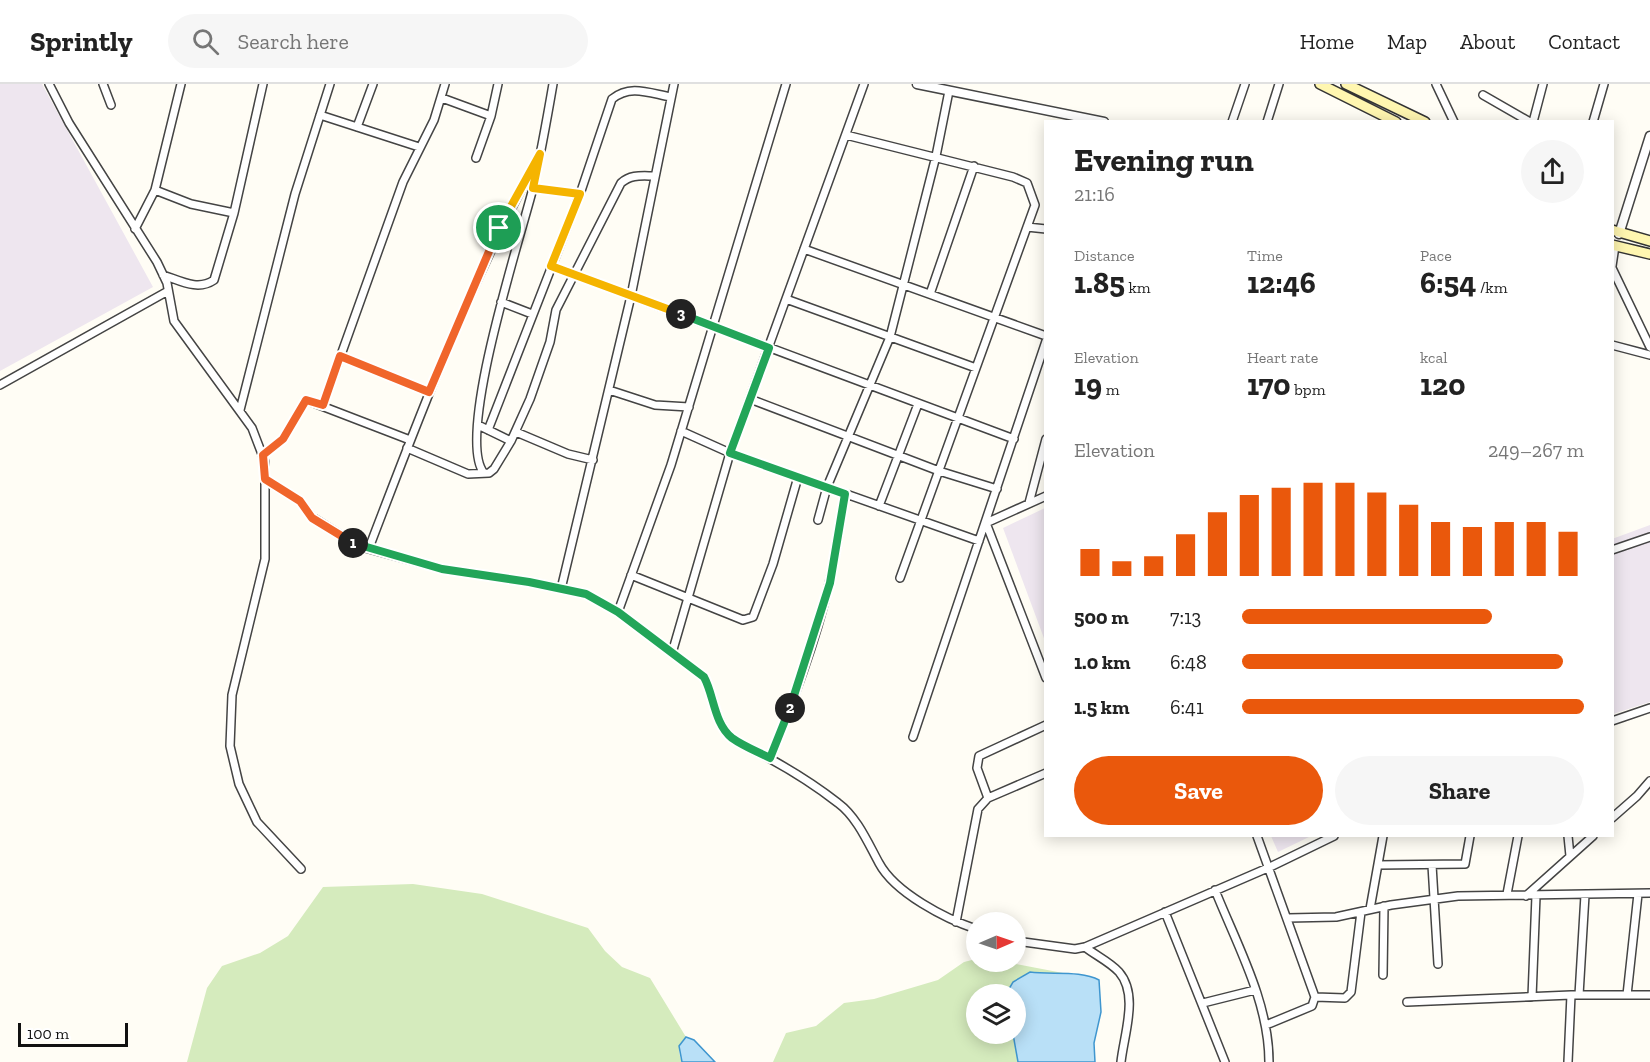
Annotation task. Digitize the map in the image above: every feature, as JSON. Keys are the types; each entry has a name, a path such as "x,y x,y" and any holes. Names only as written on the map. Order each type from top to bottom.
{"main road":[{"path":"1320,84 1392,120"},
{"path":"1346,84 1421,120"},
{"path":"1650,241 1616,232 1614,245 1650,254"}],"street":[{"path":"49,84 164,275 174,321 184,338 252,428 263,455 265,559 232,695 230,746 239,783 257,822 301,869"},
{"path":"103,84 111,105"},
{"path":"135,229 155,190 181,84"},
{"path":"164,275 196,286 206,286 214,280 234,213 262,84"},
{"path":"240,410 295,194 330,84"},
{"path":"357,127 373,84"},
{"path":"323,405 403,182 442,98 445,84"},
{"path":"476,158 491,116 498,84"},
{"path":"484,473 478,460 478,425 501,302 533,188 553,84"},
{"path":"561,589 631,296 674,84"},
{"path":"618,612 689,407 786,84"},
{"path":"672,653 730,453 864,84"},
{"path":"917,84 1094,120"},
{"path":"1233,120 1245,84"},
{"path":"1268,120 1279,84"},
{"path":"1436,84 1453,120"},
{"path":"1532,120 1543,84"},
{"path":"1594,120 1604,84"},
{"path":"488,430 580,194 612,99 622,90 630,89 671,97"},
{"path":"818,520 827,487 891,337 936,156 949,91"},
{"path":"1483,95 1527,120"},
{"path":"442,98 491,116"},
{"path":"320,115 419,147"},
{"path":"846,135 974,166 1027,183 1035,204 900,579"},
{"path":"1616,232 1650,136"},
{"path":"369,548 429,392 499,228 540,154"},
{"path":"930,294 974,166"},
{"path":"407,448 468,474 484,473 494,469 516,432 530,399 550,342 556,310 621,183 627,177 655,176"},
{"path":"533,188 580,194"},
{"path":"155,190 190,204 234,213"},
{"path":"1027,226 1044,229"},
{"path":"804,249 1044,335"},
{"path":"551,266 1014,439"},
{"path":"1614,271 1650,347"},
{"path":"0,385 168,291"},
{"path":"786,299 976,368"},
{"path":"501,302 532,314"},
{"path":"1614,346 1650,355"},
{"path":"913,737 1044,347"},
{"path":"340,356 429,392"},
{"path":"609,390 655,405 689,407"},
{"path":"750,399 939,471 997,489"},
{"path":"263,455 283,439 306,400 410,440"},
{"path":"879,506 918,404"},
{"path":"478,425 511,441"},
{"path":"681,431 730,453 979,541"},
{"path":"516,432 568,454 592,460"},
{"path":"1029,503 1044,447"},
{"path":"631,575 743,620 753,617 773,564 798,477"},
{"path":"265,479 300,501 312,518 358,546 442,569 586,594 618,612 704,677 710,688 720,722 730,737 803,777 842,805 872,846 880,865 890,878 956,922 966,926"},
{"path":"770,758 800,684 819,622 830,583 845,494"},
{"path":"986,523 1044,497"},
{"path":"986,523 1044,673"},
{"path":"1614,549 1650,537"},
{"path":"1614,720 1650,708"},
{"path":"988,798 977,768 979,756 1044,726"},
{"path":"956,922 978,809 988,798 1044,774"},
{"path":"1614,816 1650,781"},
{"path":"1257,837 1315,997 1312,1006 1266,1025"},
{"path":"1026,942 1075,949 1085,947 1270,867 1332,837"},
{"path":"1371,909 1383,837"},
{"path":"1378,865 1465,864 1470,837"},
{"path":"1507,894 1518,837"},
{"path":"1568,837 1570,856"},
{"path":"1526,896 1592,837"},
{"path":"1432,865 1438,964"},
{"path":"1215,890 1255,990 1266,1025 1269,1062"},
{"path":"1288,918 1318,919 1433,899 1507,894 1536,896 1650,893"},
{"path":"1627,995 1638,894"},
{"path":"1579,995 1586,895"},
{"path":"1532,996 1536,896"},
{"path":"1383,975 1384,906"},
{"path":"1165,912 1225,1062"},
{"path":"1315,997 1345,998 1351,992 1361,912"},
{"path":"1085,947 1118,970 1128,990 1130,1002 1121,1062"},
{"path":"1203,1003 1255,990"},
{"path":"1568,1062 1571,995"},
{"path":"1407,1002 1532,996 1650,995"}],"shaded area":[{"path":"0,84 42,84 153,287 0,371"},
{"path":"1044,508 1044,638 1003,528"},
{"path":"1650,525 1650,702 1614,714 1614,538"},
{"path":"1271,837 1309,837 1278,852"}],"green space":[{"path":"413,884 482,894 588,928 605,951 622,967 650,978 686,1037 679,1049 682,1062 187,1062 207,988 222,966 260,953 288,936 323,887"},
{"path":"966,962 966,972 1026,972 1026,966 1063,973 1025,976 1018,978 1012,984 966,984 966,1044 1015,1044 1018,1062 773,1062 786,1033 816,1026 844,1003 874,999 938,980"}],"water":[{"path":"1030,972 1084,975 1099,980 1101,1012 1094,1043 1095,1062 1018,1062 1015,1044 1026,1044 1026,984 1012,984"},
{"path":"686,1037 694,1040 715,1062 682,1062 679,1046"}],"route":[{"path":"540,154 533,188 580,194 551,266 769,348 730,453 845,494 830,583 819,622 800,684 770,758 730,737 720,722 710,688 704,677 618,612 586,594 529,582 442,569 358,546 312,518 300,501 265,479 263,455 283,439 306,400 323,405 340,356 429,392 499,228 540,154"}]}
